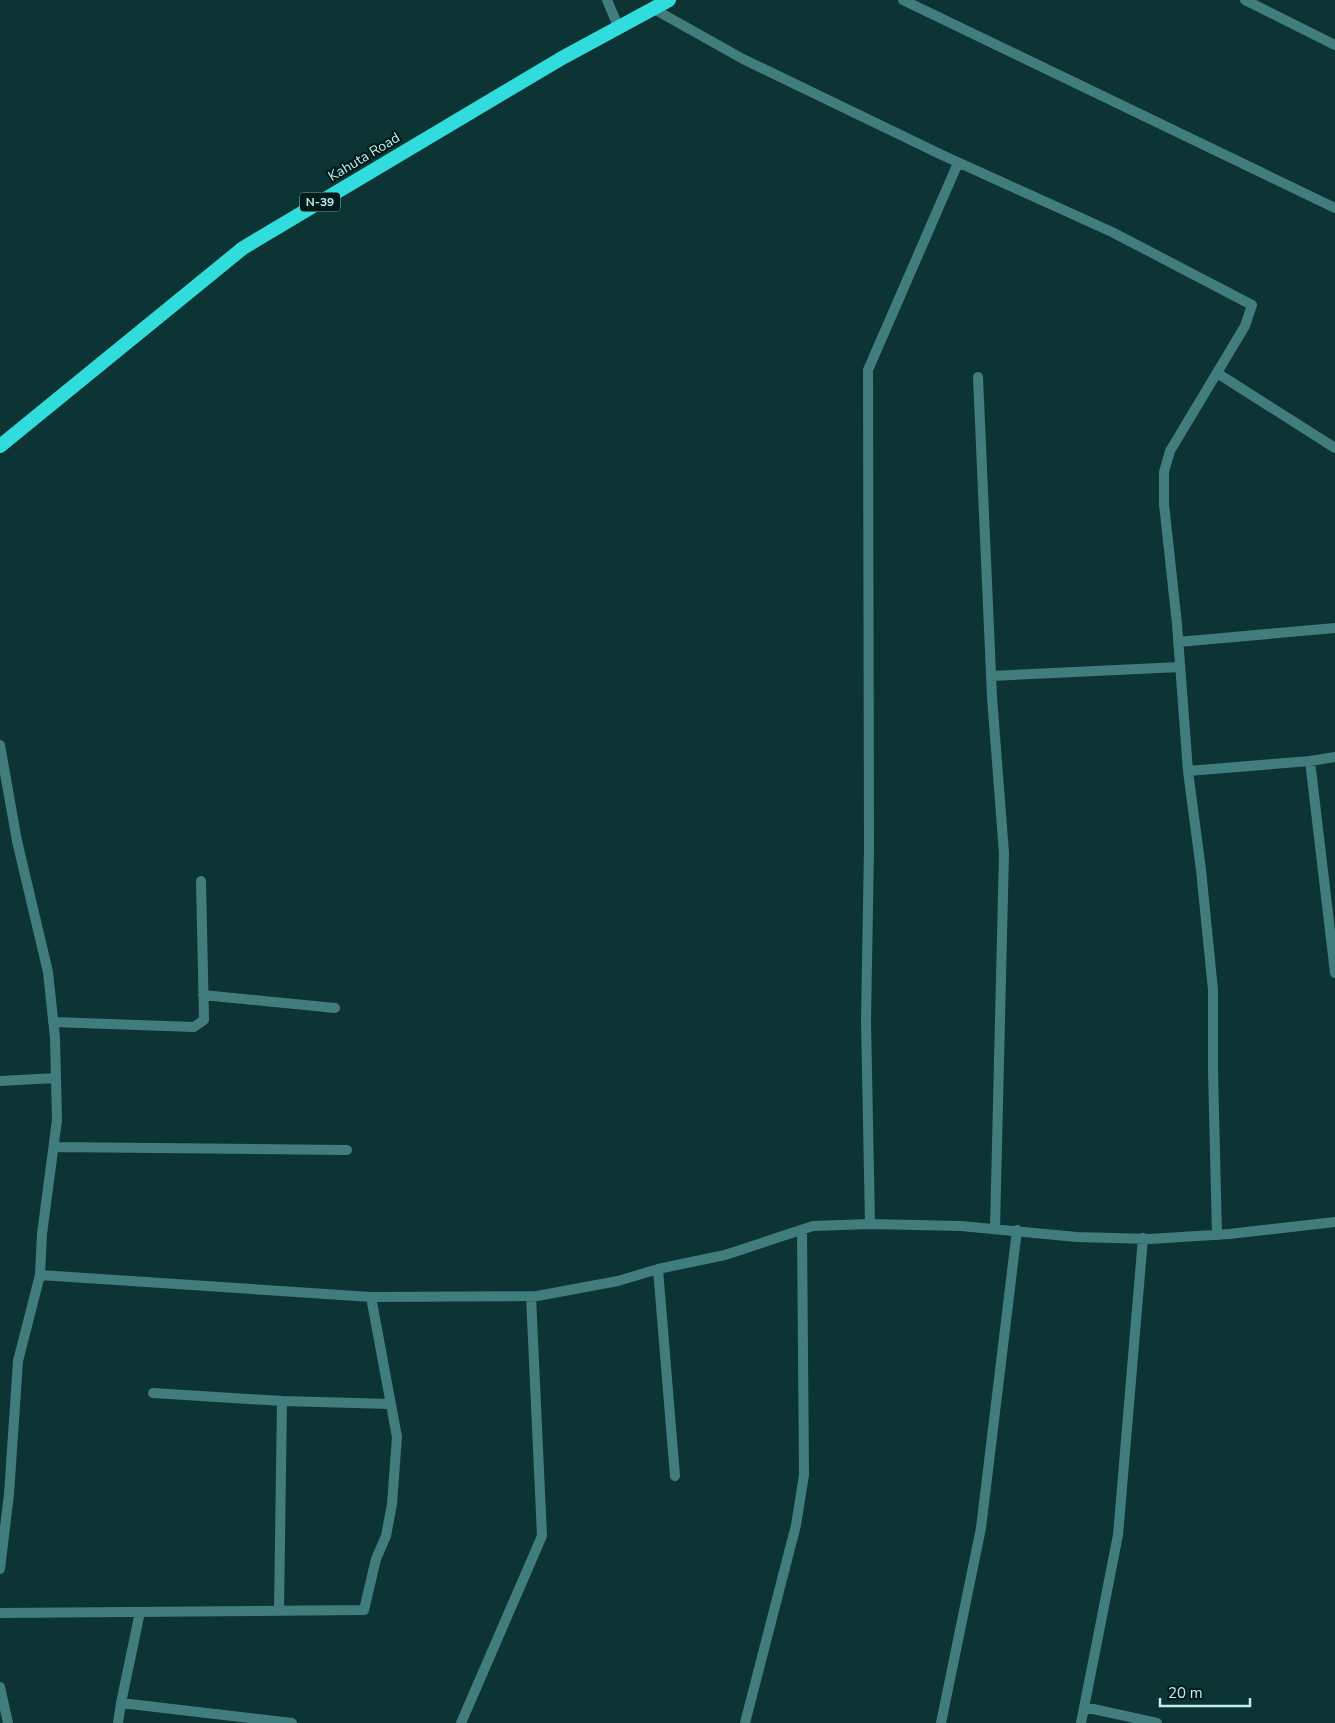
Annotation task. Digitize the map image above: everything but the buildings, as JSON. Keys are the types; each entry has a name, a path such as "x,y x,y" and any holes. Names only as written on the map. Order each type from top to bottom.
{"highway":[{"name":"Kahuta Road","path":"0,446 243,248 562,58 669,0"}],"street":[{"path":"607,0 618,26"},
{"path":"903,0 1335,208"},
{"path":"1245,0 1335,46"},
{"path":"652,8 744,59 958,163 1112,232 1252,305 1245,326 1170,451 1164,472 1164,504 1178,642 1188,771 1201,870 1213,990 1217,1235"},
{"path":"870,1224 866,1021 869,839 868,370 958,163"},
{"path":"1217,373 1335,448"},
{"path":"978,377 991,676 1004,854 995,1228"},
{"path":"1178,642 1335,628"},
{"path":"991,676 1180,667"},
{"path":"0,744 17,841 48,972 53,1022 57,1120 42,1234 40,1274 18,1361 9,1494 0,1569"},
{"path":"1188,771 1310,761 1335,757"},
{"path":"1310,761 1335,973"},
{"path":"53,1022 194,1027 204,1020 201,881"},
{"path":"204,995 336,1008"},
{"path":"0,1081 56,1078"},
{"path":"54,1147 347,1150"},
{"path":"40,1274 371,1297 531,1296 618,1281 658,1269 725,1255 813,1226 870,1224 961,1226 1077,1237 1143,1238 1217,1235 1335,1222"},
{"path":"745,1723 796,1525 804,1475 802,1230"},
{"path":"941,1723 981,1528 1017,1230"},
{"path":"1080,1723 1118,1535 1143,1238"},
{"path":"658,1269 675,1476"},
{"path":"462,1723 542,1536 531,1296"},
{"path":"0,1613 364,1610 376,1559 386,1536 392,1504 398,1436 371,1297"},
{"path":"153,1394 282,1401 391,1404"},
{"path":"279,1611 282,1401"},
{"path":"118,1723 140,1612"},
{"path":"0,1687 8,1723"},
{"path":"121,1703 292,1723"},
{"path":"1084,1707 1157,1723"}]}
